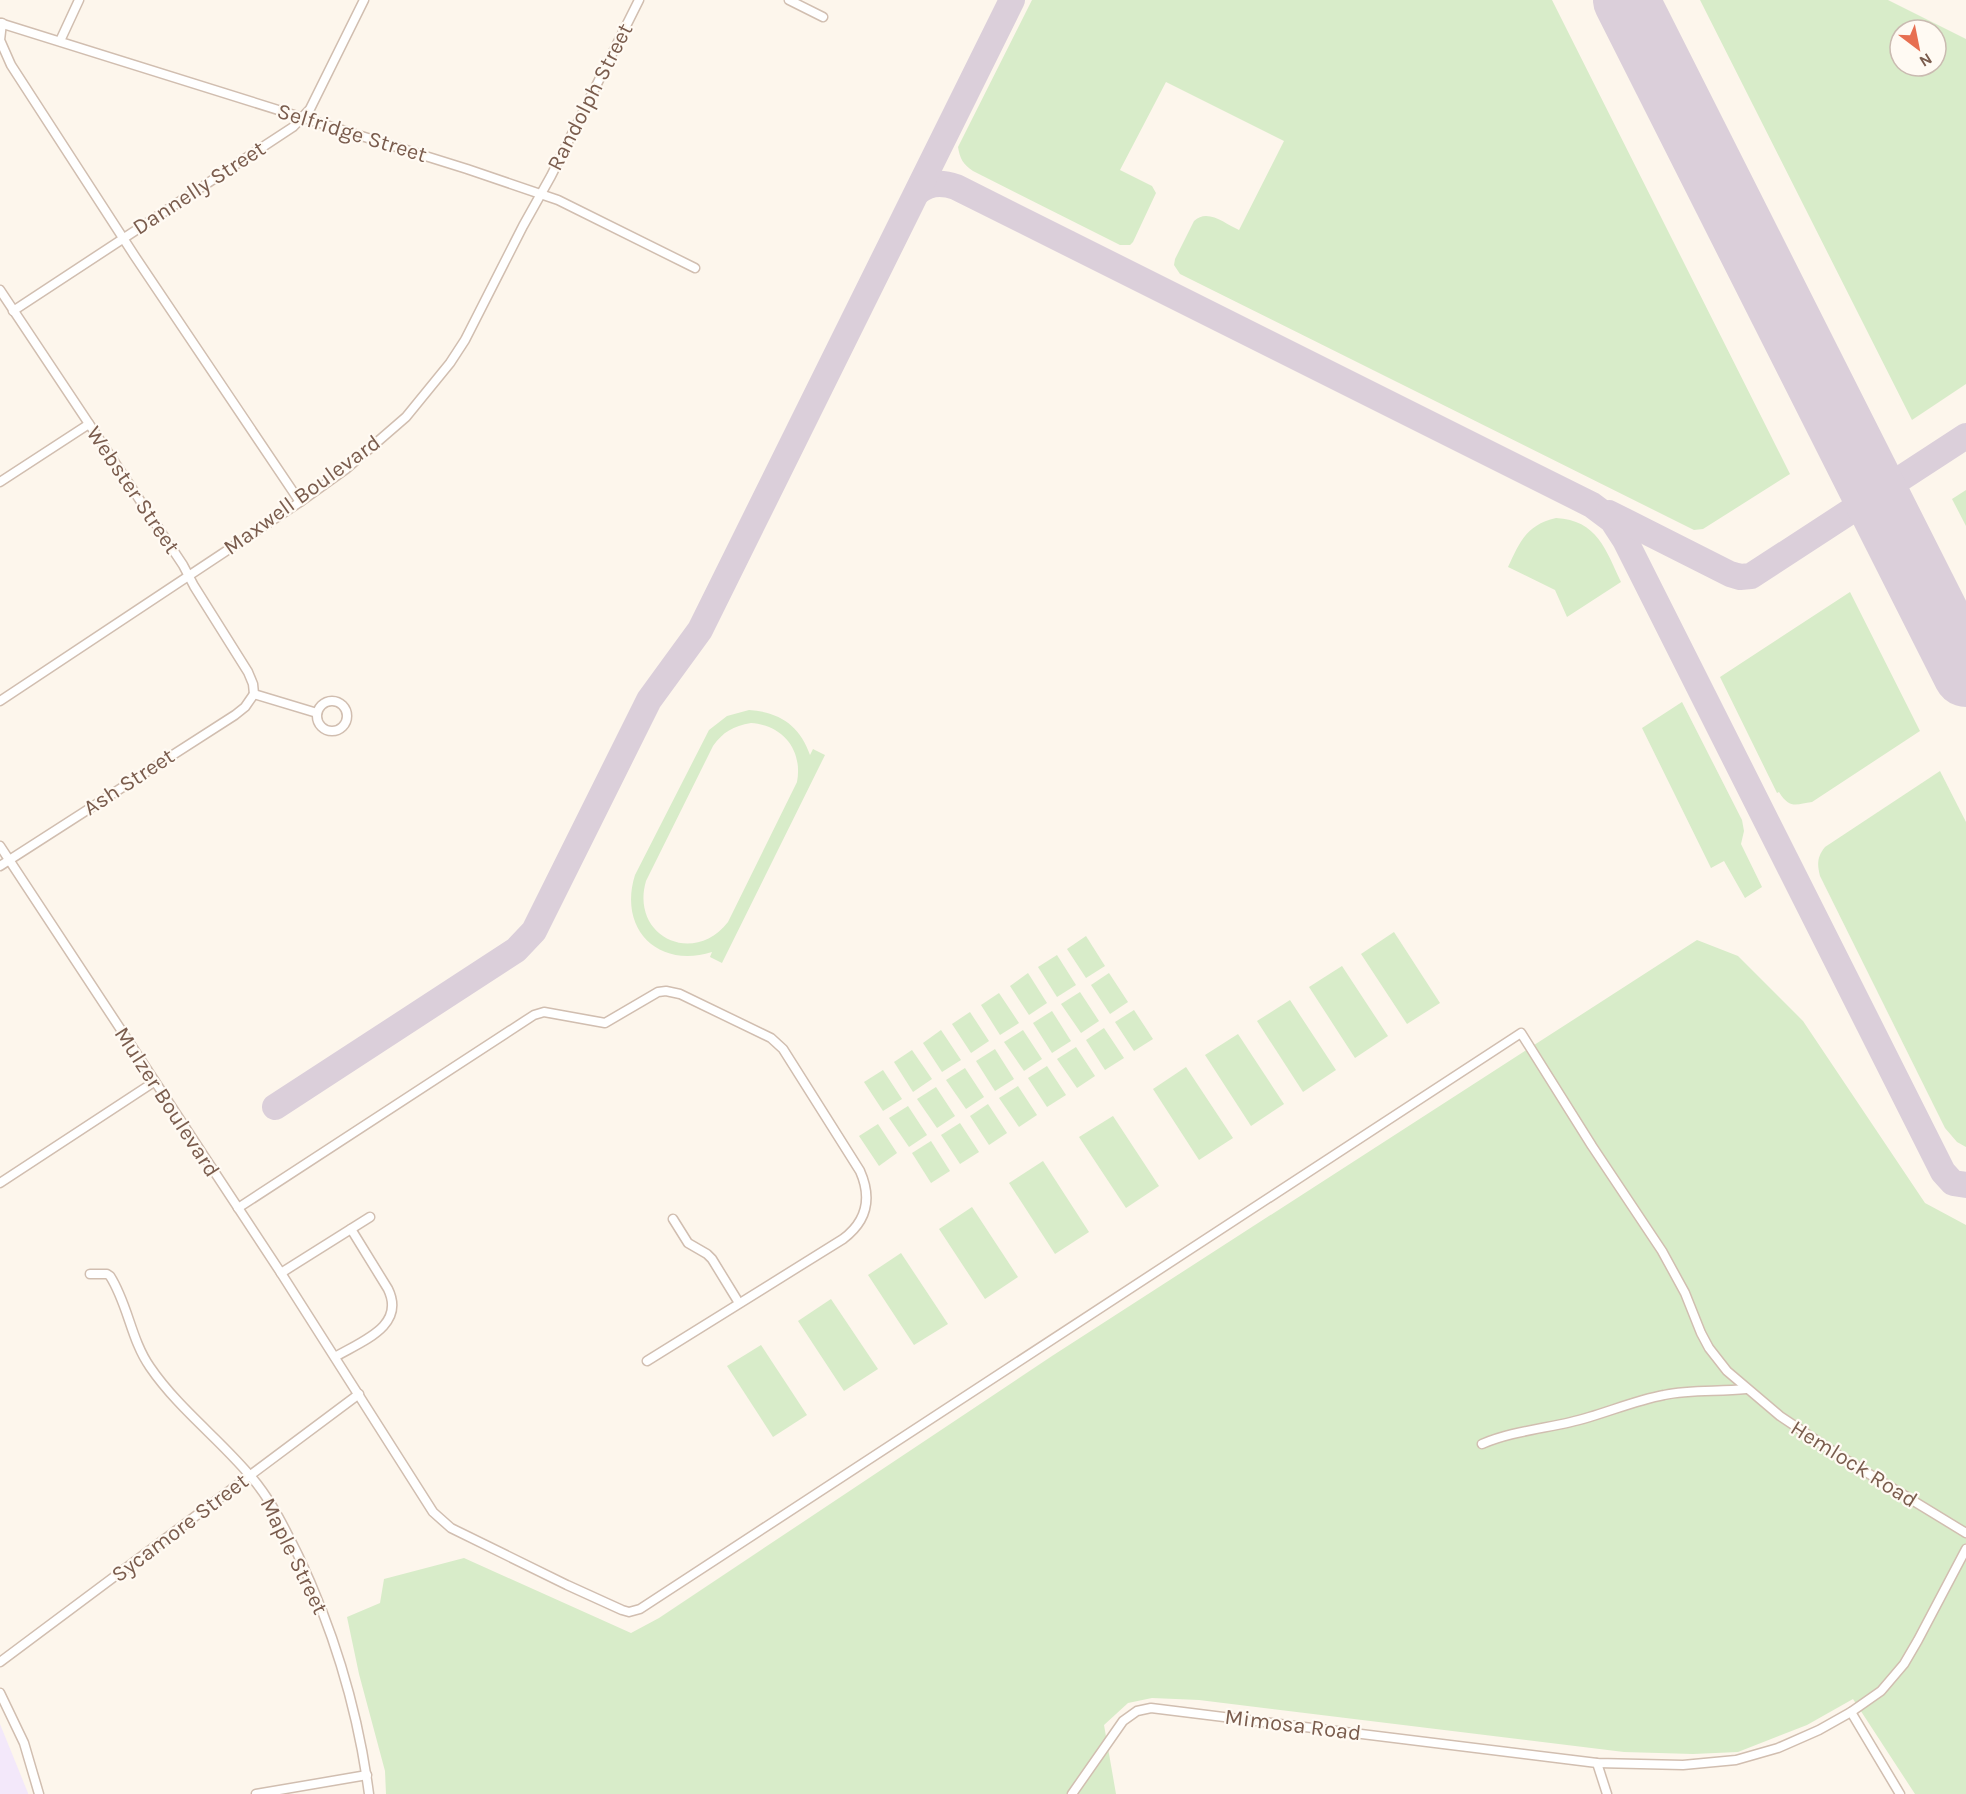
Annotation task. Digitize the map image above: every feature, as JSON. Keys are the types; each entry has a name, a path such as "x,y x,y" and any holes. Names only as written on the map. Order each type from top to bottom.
{"street":[{"path":"60,42 79,0"},
{"name":"Dannelly Street","path":"13,311 293,127 310,109 364,0"},
{"name":"Randolph Street","path":"540,194 639,0"},
{"path":"789,0 823,17"},
{"path":"1,23 0,39 11,65 123,238 300,502"},
{"name":"Selfridge Street","path":"1,23 540,194 579,210 695,268"},
{"name":"Maxwell Boulevard","path":"0,701 300,502 346,469 406,417 430,389 465,340 540,194"},
{"name":"Webster Street","path":"0,290 189,576 248,672 254,694"},
{"path":"0,482 89,424"},
{"path":"254,694 317,713"},
{"name":"Ash Street","path":"0,866 235,715 245,707 254,694"},
{"name":"Mulzer Boulevard","path":"0,846 359,1394"},
{"path":"238,1208 534,1015 544,1012 605,1023 651,996 672,991 773,1039 778,1044 789,1057 860,1171 867,1192 865,1214 853,1232 647,1361"},
{"name":"Hemlock Road","path":"359,1394 427,1504 444,1523 567,1585 622,1610 634,1611 970,1395 1521,1033 1662,1251 1685,1293 1709,1348 1727,1371 1780,1416 1842,1458 1966,1533"},
{"path":"0,1183 154,1082"},
{"path":"280,1273 370,1217"},
{"path":"673,1219 688,1243 712,1259 739,1303"},
{"path":"335,1357 381,1329 390,1320 394,1308 393,1298 351,1229"},
{"name":"Maple Street","path":"90,1274 110,1276 151,1369 167,1389 250,1476 281,1523 323,1614 352,1705 369,1794"},
{"path":"1482,1444 1498,1437 1573,1422 1665,1394 1696,1390 1746,1389"},
{"name":"Sycamore Street","path":"0,1662 359,1394"},
{"name":"Mimosa Road","path":"1072,1794 1123,1721 1137,1711 1151,1708 1596,1763 1683,1765 1736,1760 1778,1748 1819,1730 1851,1713 1881,1691 1904,1664 1966,1549"},
{"path":"0,1693 24,1743 39,1794"},
{"path":"1851,1713 1900,1794"},
{"path":"1596,1763 1607,1794"},
{"path":"256,1794 367,1775"}],"shaded area":[{"path":"0,1724 28,1793 28,1794 0,1794"}],"green space":[{"path":"1032,0 1552,0 1790,474 1703,529 1694,530 1180,274 1174,265 1175,259 1194,221 1199,217 1211,217 1239,230 1284,141 1166,82 1120,170 1152,186 1156,193 1130,245 1120,245 973,171 962,161 958,147"},
{"path":"1700,0 1888,0 1924,18 1888,18 1888,78 1948,78 1948,30 1966,39 1966,384 1912,420"},
{"path":"1966,490 1966,526 1952,499"},
{"path":"1556,518 1581,524 1591,531 1605,548 1621,582 1567,617 1555,590 1508,567 1525,536 1538,525"},
{"path":"1850,592 1920,731 1812,802 1790,804 1779,792 1777,793 1720,677"},
{"path":"1682,702 1742,820 1744,831 1741,844 1762,887 1745,898 1724,861 1711,868 1642,728"},
{"path":"749,710 779,717 801,736 810,755 813,749 825,755 722,963 710,957 712,952 692,956 675,955 659,949 647,940 638,928 632,912 631,895 635,875 709,730 727,716","holes":["751,723 762,725 781,734 794,750 798,770 797,782 728,922 714,935 698,942 682,943 668,939 656,930 647,917 643,900 646,881 713,746 725,733 734,728"]},
{"path":"1940,771 1966,822 1966,1147 1957,1142 1945,1128 1818,868 1819,857 1825,847"},
{"path":"1394,932 1440,1003 1407,1024 1361,954"},
{"path":"1086,936 1105,966 1086,978 1067,949"},
{"path":"1697,940 1738,956 1803,1021 1925,1203 1966,1225 1966,1794 1915,1794 1853,1699 1807,1725 1738,1752 1693,1754 1624,1752 1199,1700 1152,1698 1128,1703 1104,1725 1116,1794 386,1794 385,1771 359,1674 347,1617 380,1603 384,1579 464,1558 631,1633 659,1618 1052,1356"},
{"path":"1057,955 1076,985 1057,997 1038,967"},
{"path":"1342,966 1388,1036 1355,1058 1309,987"},
{"path":"1028,973 1047,1003 1029,1015 1010,986"},
{"path":"1109,973 1128,1002 1110,1014 1091,985"},
{"path":"1080,992 1099,1021 1081,1033 1061,1004"},
{"path":"999,993 1019,1023 1000,1035 981,1005"},
{"path":"1290,1000 1336,1070 1303,1092 1257,1021"},
{"path":"1134,1010 1153,1039 1134,1051 1115,1022"},
{"path":"1052,1011 1071,1041 1052,1053 1033,1023"},
{"path":"970,1012 989,1041 971,1053 952,1024"},
{"path":"1104,1028 1124,1058 1105,1070 1086,1040"},
{"path":"941,1030 961,1060 942,1072 923,1043"},
{"path":"1023,1030 1042,1059 1024,1071 1004,1042"},
{"path":"1238,1034 1284,1104 1251,1126 1205,1055"},
{"path":"1076,1047 1095,1076 1077,1088 1057,1059"},
{"path":"995,1049 1014,1079 995,1091 976,1061"},
{"path":"912,1050 932,1079 913,1092 894,1062"},
{"path":"1047,1066 1066,1095 1047,1107 1028,1078"},
{"path":"1186,1067 1233,1138 1199,1160 1153,1089"},
{"path":"965,1068 984,1097 966,1109 946,1080"},
{"path":"883,1070 902,1099 883,1111 864,1082"},
{"path":"1018,1086 1037,1115 1019,1127 999,1098"},
{"path":"936,1087 955,1116 937,1128 917,1099"},
{"path":"988,1104 1007,1133 989,1145 970,1116"},
{"path":"908,1106 927,1135 909,1147 889,1118"},
{"path":"1113,1116 1159,1186 1126,1208 1079,1137"},
{"path":"960,1123 979,1152 960,1164 941,1135"},
{"path":"878,1124 897,1153 879,1166 859,1136"},
{"path":"931,1141 950,1171 931,1183 912,1153"},
{"path":"1043,1161 1089,1232 1055,1254 1009,1183"},
{"path":"972,1207 1018,1277 985,1299 939,1229"},
{"path":"901,1253 948,1324 914,1345 868,1275"},
{"path":"831,1299 878,1369 844,1391 798,1321"},
{"path":"761,1345 807,1415 773,1437 727,1366"}],"taxiway":[{"path":"275,1107 516,950 534,931 649,700 700,630 1012,0"},
{"path":"918,192 927,186 936,184 956,187 1592,505 1612,520 1625,540 1943,1172 1953,1183 1966,1185"},
{"path":"1609,513 1730,574 1740,577 1751,576 1966,436"}],"runway":[{"path":"1626,0 1966,674"}]}
